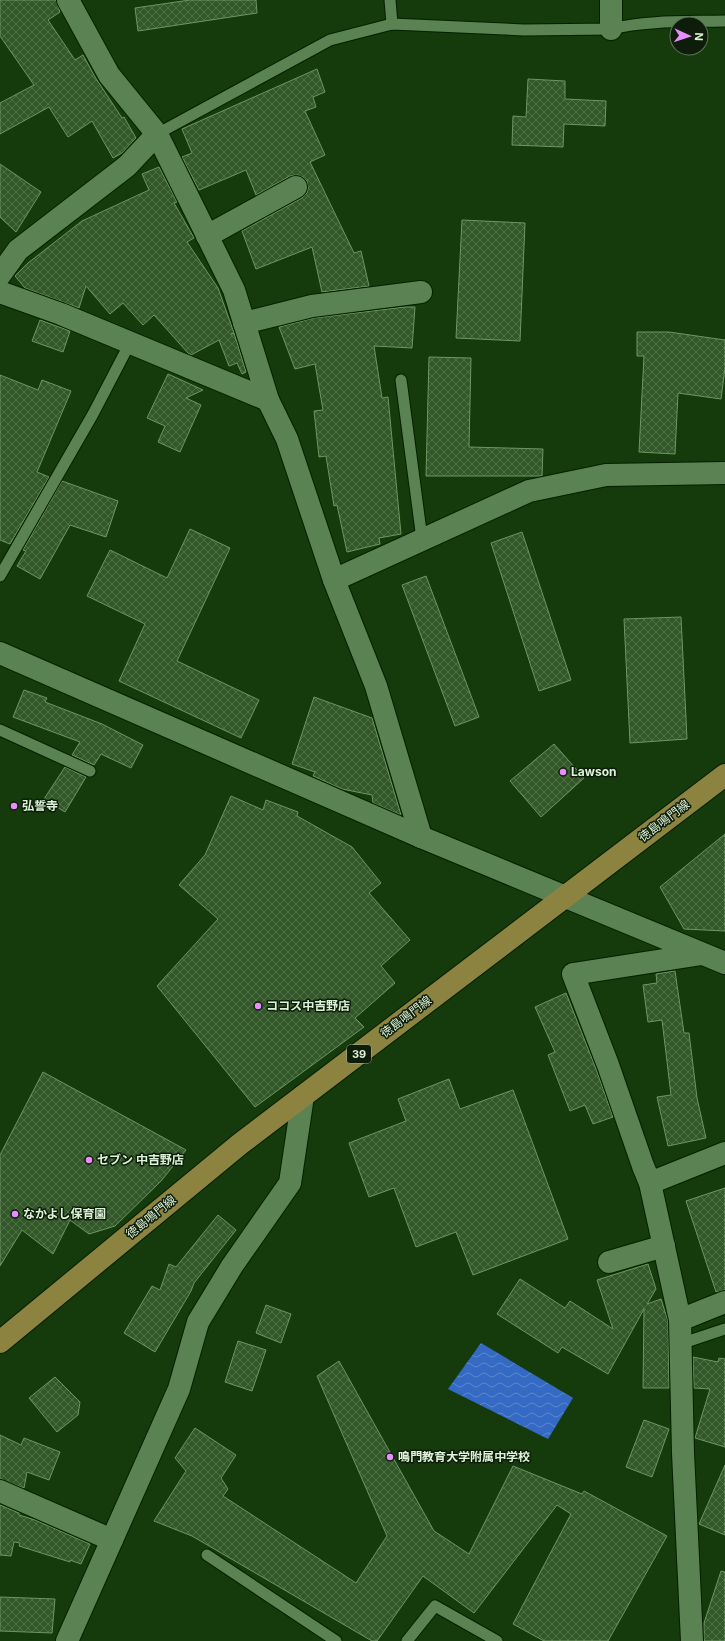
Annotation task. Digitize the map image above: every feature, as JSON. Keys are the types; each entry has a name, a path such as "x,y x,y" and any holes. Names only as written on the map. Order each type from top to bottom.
{"main road":[{"name":"徳島鳴門線","path":"0,1342 240,1144 725,775"}],"street":[{"path":"68,0 109,75 157,134 234,290 268,400 287,439 334,580 376,686 421,837"},
{"path":"610,30 611,0"},
{"path":"0,274 18,250 127,166 157,134"},
{"path":"207,236 296,187"},
{"path":"0,292 61,314 268,400"},
{"path":"244,323 312,306 421,292"},
{"path":"334,580 529,491 606,475 725,473"},
{"path":"0,653 421,837 566,896 725,964"},
{"path":"692,1641 683,1453 680,1320 650,1183 608,1065 573,974 702,954"},
{"path":"67,1641 179,1389 198,1322 232,1266 290,1183 303,1096"},
{"path":"650,1183 725,1153"},
{"path":"610,1262 664,1246"},
{"path":"680,1320 725,1302"},
{"path":"0,1491 112,1540"}],"lane":[{"path":"390,0 392,24"},
{"path":"157,134 330,40 392,24 524,30 610,30 621,27 659,24 725,21"},
{"path":"0,576 93,414 130,343"},
{"path":"401,380 422,539"},
{"path":"0,730 90,771"},
{"path":"680,1344 725,1329"},
{"path":"207,1555 336,1641"},
{"path":"407,1641 435,1606 497,1641"}],"water":[{"path":"481,1343 573,1398 548,1439 448,1389"}],"building":[{"path":"0,0 56,0 60,12 48,20 75,60 83,55 95,77 122,118 124,117 136,138 122,153 113,158 92,121 68,137 49,107 0,134 0,103 34,85 0,36"},
{"path":"190,0 256,0 257,13 138,31 135,8"},
{"path":"317,69 325,92 313,97 316,107 305,111 325,155 310,162 354,253 361,251 369,286 322,292 312,247 256,269 242,231 302,198 307,193 308,188 307,181 303,177 297,175 290,176 256,195 246,170 199,190 182,157 192,153 182,129"},
{"path":"528,79 565,81 565,99 606,101 605,126 564,124 563,147 512,145 513,116 526,117"},
{"path":"0,164 41,192 16,232 0,217"},
{"path":"159,167 177,202 174,203 194,238 187,242 218,288 246,372 242,374 237,363 229,366 219,340 191,355 154,315 143,325 123,303 110,314 86,286 79,308 25,288 15,276 28,263 82,221 149,190 142,174"},
{"path":"462,220 525,223 520,341 456,338"},
{"path":"415,307 412,348 374,346 382,398 388,397 401,534 379,538 380,544 347,552 337,505 334,506 326,456 319,457 314,411 323,410 315,364 295,369 279,327 314,318"},
{"path":"40,320 70,331 63,352 32,341"},
{"path":"637,332 669,332 725,340 725,368 721,399 678,393 675,454 639,452 644,356 637,356"},
{"path":"429,357 471,358 469,447 543,449 542,476 426,476"},
{"path":"168,374 203,390 186,398 201,405 180,452 158,442 165,426 147,418"},
{"path":"0,375 38,390 42,380 71,391 37,472 49,477 10,544 0,540"},
{"path":"62,481 118,501 106,537 70,525 40,579 17,566 26,551 23,550"},
{"path":"190,529 230,548 177,661 259,700 241,738 119,681 145,624 87,596 110,550 167,578"},
{"path":"522,532 571,680 539,691 491,543"},
{"path":"426,576 479,717 455,726 402,585"},
{"path":"681,617 687,739 630,743 624,619"},
{"path":"24,690 47,698 45,702 102,724 143,745 131,768 101,754 94,765 72,755 80,742 13,717"},
{"path":"314,697 372,718 401,815 373,803 372,795 342,789 313,776 315,772 292,764"},
{"path":"554,744 584,778 541,817 510,781"},
{"path":"65,767 86,777 65,812 44,799"},
{"path":"231,796 263,810 266,800 298,812 297,816 352,847 381,883 369,893 410,940 381,966 395,983 355,1018 364,1027 255,1107 157,986 218,919 179,885 205,855"},
{"path":"725,834 725,931 684,929 660,887"},
{"path":"675,971 684,1033 689,1033 697,1098 706,1138 668,1146 657,1097 671,1095 662,1020 648,1022 643,985 657,983 656,974"},
{"path":"566,993 613,1117 593,1124 585,1105 570,1111 548,1055 555,1052 535,1007"},
{"name":"セブン 中吉野店","path":"43,1072 186,1150 161,1181 115,1226 89,1234 70,1220 53,1254 22,1230 0,1266 0,1155"},
{"path":"449,1079 460,1109 513,1090 568,1239 473,1275 456,1232 416,1247 394,1188 369,1197 349,1143 406,1121 398,1099"},
{"path":"725,1188 725,1290 716,1292 686,1201"},
{"path":"218,1215 236,1230 194,1283 191,1291 155,1352 124,1333 152,1286 160,1290 169,1264 176,1267"},
{"path":"648,1264 656,1289 647,1304 661,1299 668,1321 669,1388 643,1388 644,1309 608,1374 562,1347 558,1353 497,1314 520,1279 565,1308 570,1301 613,1329 597,1280"},
{"path":"266,1305 291,1314 281,1343 256,1333"},
{"path":"238,1341 266,1350 252,1391 225,1382"},
{"path":"693,1357 718,1362 719,1358 725,1359 725,1447 695,1438 710,1389 694,1388"},
{"path":"339,1361 434,1531 469,1554 513,1466 582,1494 584,1491 667,1536 608,1641 544,1641 513,1624 571,1514 557,1505 474,1613 423,1576 377,1641 372,1641 192,1536 154,1521 186,1471 175,1458 195,1428 236,1455 221,1478 228,1489 223,1496 356,1583 387,1536 317,1376"},
{"path":"55,1377 80,1402 78,1415 57,1432 29,1398"},
{"path":"644,1420 669,1429 652,1477 626,1467"},
{"path":"0,1435 21,1445 24,1438 60,1452 49,1480 27,1472 24,1488 0,1479"},
{"path":"725,1465 725,1535 699,1524"},
{"path":"0,1505 19,1513 19,1515 35,1520 90,1544 81,1564 19,1546 20,1543 14,1542 11,1556 0,1555"},
{"path":"721,1571 725,1572 725,1641 704,1641 704,1623"},
{"path":"0,1597 55,1599 52,1633 0,1631"}],"place":[{"name":"Lawson","path":"563,772"},
{"name":"弘誓寺","path":"14,806"},
{"name":"ココス中吉野店","path":"258,1006"},
{"name":"セブン 中吉野店","path":"89,1160"},
{"name":"なかよし保育園","path":"15,1214"},
{"name":"鳴門教育大学附属中学校","path":"390,1457"}]}
